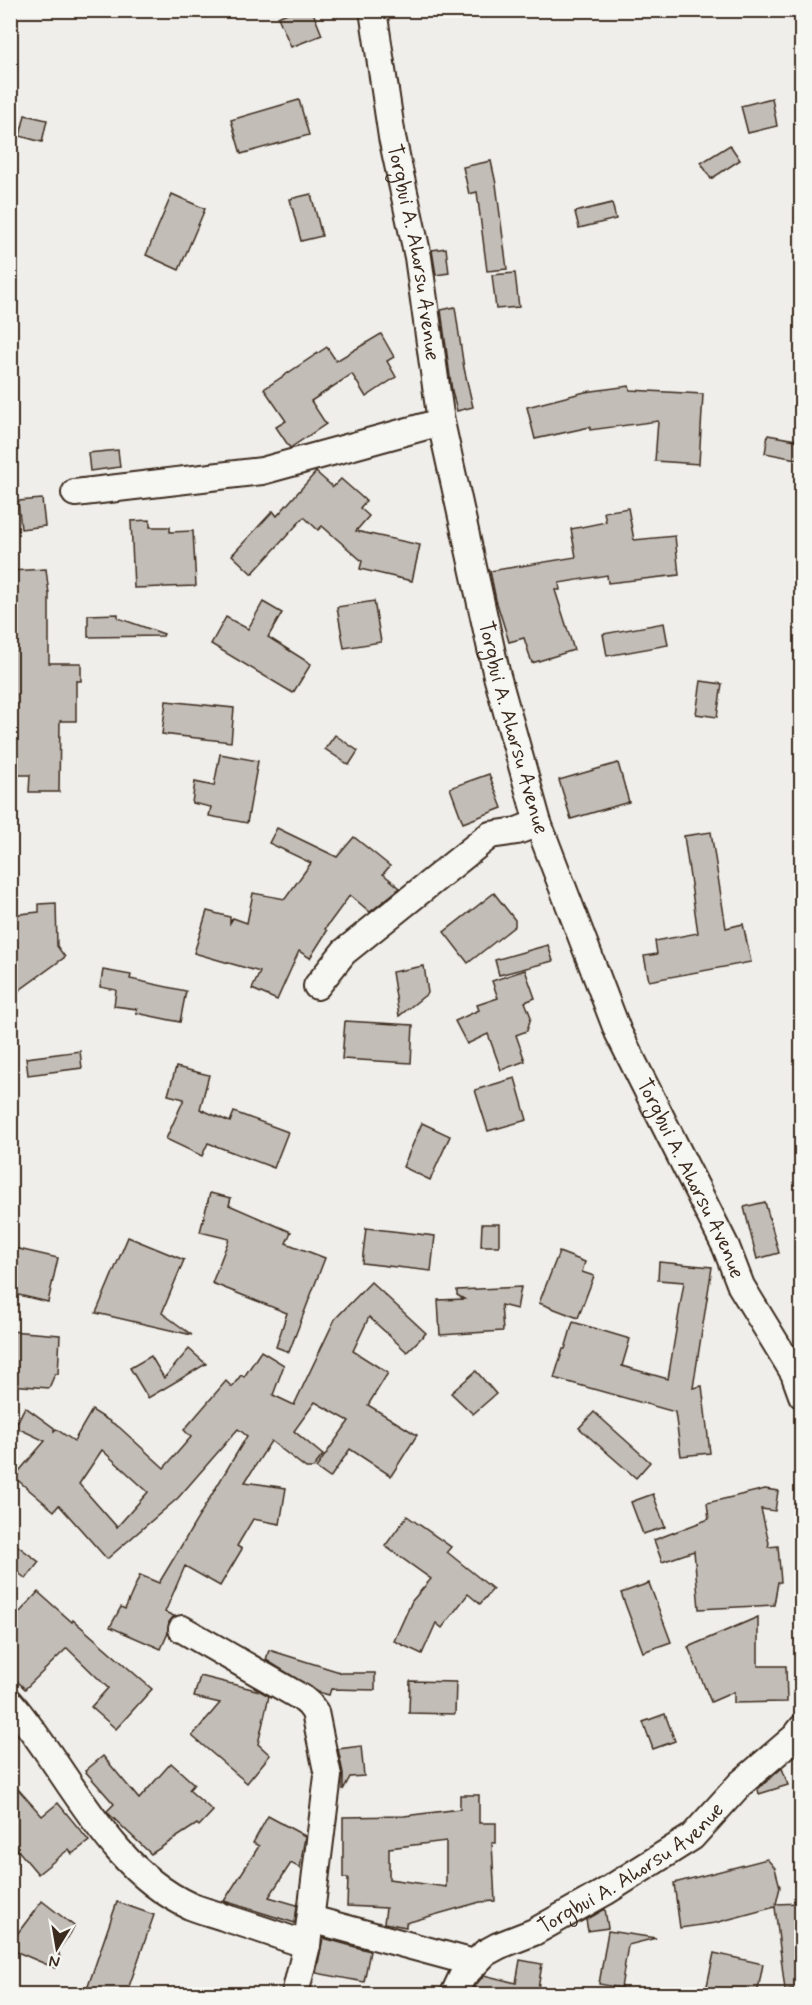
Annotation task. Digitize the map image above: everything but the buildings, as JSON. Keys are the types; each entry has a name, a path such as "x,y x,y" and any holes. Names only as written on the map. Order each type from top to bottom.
{"street":[{"name":"Torgbui A. Ahorsu Avenue","path":"373,10 392,137 418,257 441,422 497,676 538,823 618,1032 726,1247 741,1286 794,1373 801,1395"},
{"path":"75,493 262,471 441,422"},
{"path":"317,986 344,952 490,835 517,831 538,823"},
{"path":"182,1629 302,1698 315,1712 328,1776 311,1919 295,1995"},
{"path":"10,1702 64,1773 103,1831 130,1864 143,1875 190,1905 307,1945"},
{"name":"Torgbui A. Ahorsu Avenue","path":"454,1995 462,1977 474,1963 498,1946 534,1932 605,1892 692,1837 740,1784 795,1737 801,1728"},
{"path":"311,1919 474,1963"}]}
